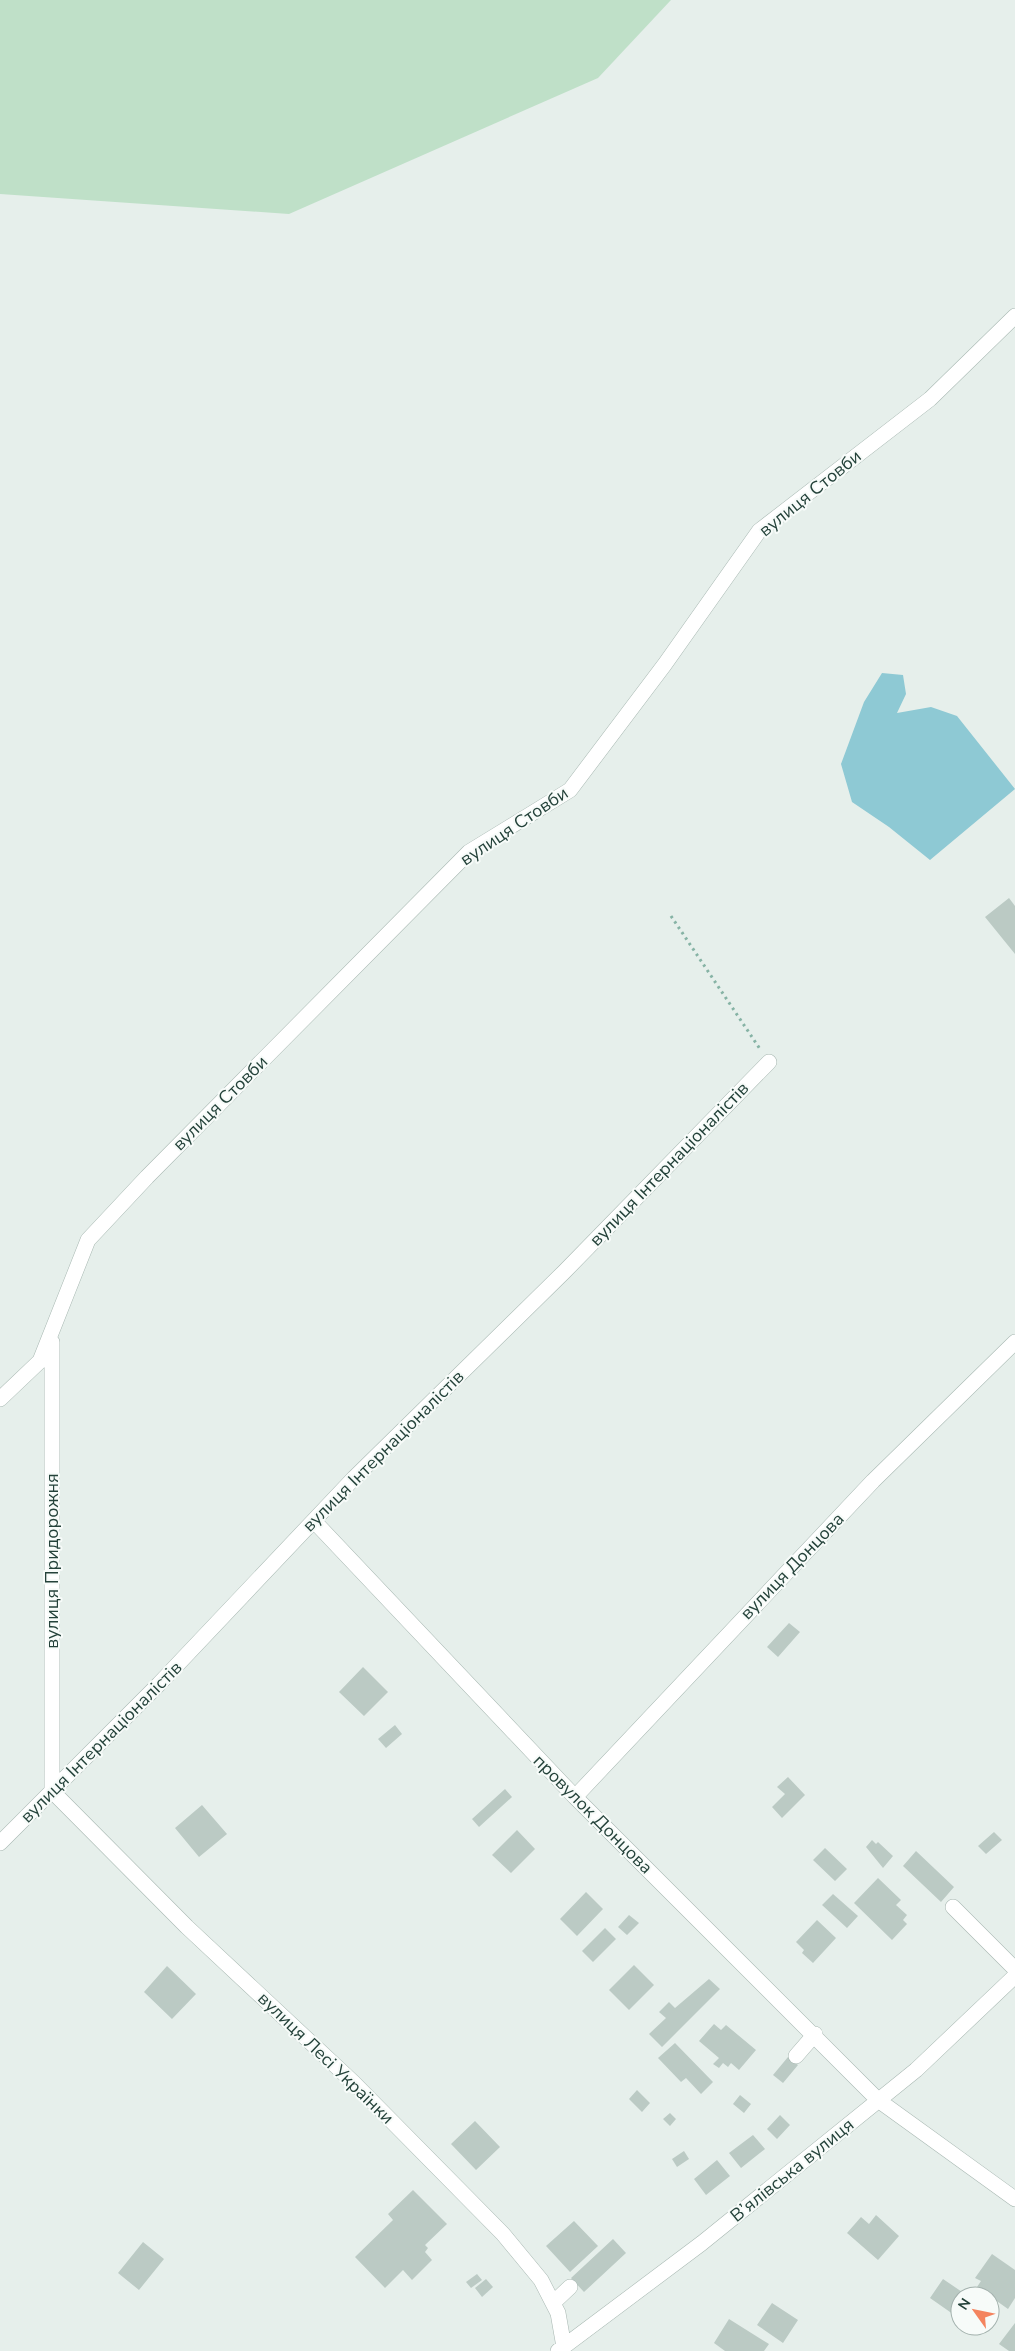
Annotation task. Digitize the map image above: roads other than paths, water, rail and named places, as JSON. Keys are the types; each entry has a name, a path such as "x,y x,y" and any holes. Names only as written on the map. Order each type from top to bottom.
{"street":[{"name":"вулиця Стовби","path":"0,1399 40,1361 88,1240 146,1177 469,852 570,790 665,664 759,531 930,399 1015,316"},
{"name":"вулиця Інтернаціоналістів","path":"0,1843 159,1684 314,1520 564,1272 769,1062"},
{"name":"вулиця Придорожня","path":"52,1331 52,1791"},
{"name":"вулиця Донцова","path":"575,1797 780,1577 873,1481 1015,1342"},
{"name":"провулок Донцова","path":"314,1520 575,1797 815,2034 878,2100 1015,2199"},
{"name":"вулиця Лесі Українки","path":"52,1791 187,1927 496,2218 541,2280 563,2328 567,2348"},
{"path":"953,1907 1015,1969"},
{"name":"В’ялівська вулиця","path":"567,2348 702,2243 916,2070 1015,1976"},
{"path":"796,2056 815,2034"},
{"path":"553,2303 570,2287"}],"water":[{"path":"882,673 903,675 906,694 897,713 931,707 957,716 1015,789 930,860 889,827 852,802 841,764 864,702"}]}
